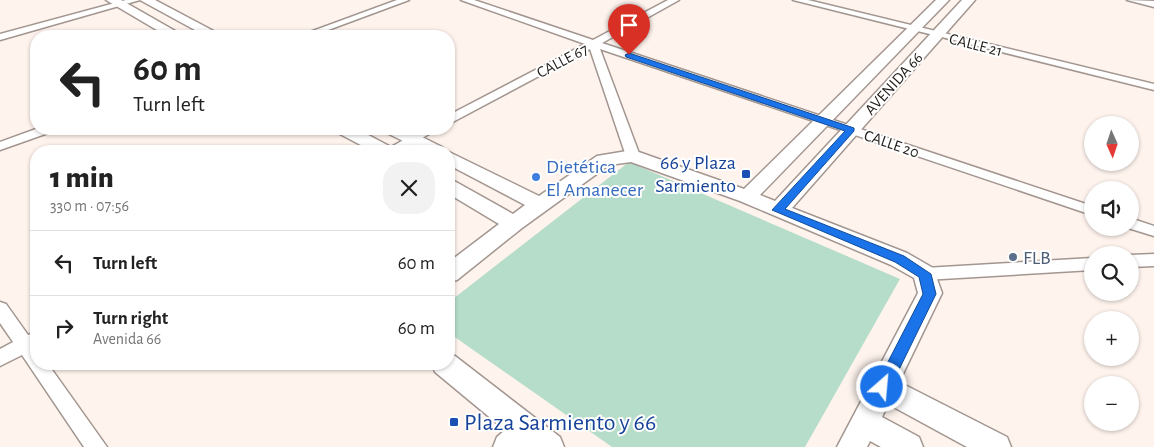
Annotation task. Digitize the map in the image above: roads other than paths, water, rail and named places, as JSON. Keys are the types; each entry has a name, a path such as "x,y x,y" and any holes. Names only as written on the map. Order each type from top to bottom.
{"main road":[{"path":"146,0 204,30"},
{"name":"AVENIDA 66","path":"748,197 943,0"},
{"name":"AVENIDA 66","path":"778,210 969,0"},
{"path":"116,2 166,30"},
{"path":"355,135 374,145"},
{"path":"405,135 424,145"},
{"path":"455,269 514,223 604,160 633,156 748,197 900,259 925,274 930,294 858,435 908,447"},
{"path":"455,161 540,205"},
{"path":"455,189 514,223"},
{"path":"451,370 517,438 550,447"},
{"path":"882,387 996,447"}],"street":[{"path":"0,37 116,2 136,0"},
{"path":"321,30 405,0"},
{"name":"CALLE 20","path":"465,0 1084,208"},
{"name":"CALLE 67","path":"455,117 675,0"},
{"name":"CALLE 21","path":"797,0 1154,87"},
{"path":"1131,0 1154,4"},
{"path":"594,43 633,156"},
{"path":"0,146 30,135"},
{"path":"402,145 421,135"},
{"path":"1139,226 1154,231"},
{"path":"1139,261 1154,260"},
{"path":"925,274 1084,264"},
{"path":"0,310 30,341"},
{"path":"0,358 30,344"},
{"path":"43,370 96,447"}],"place":[{"name":"66 y Plaza Sarmiento","path":"746,174"},
{"name":"Dietética El Amanecer","path":"536,177"},
{"name":"FLB","path":"1013,257"},
{"name":"Plaza Sarmiento y 66","path":"454,422"}]}
